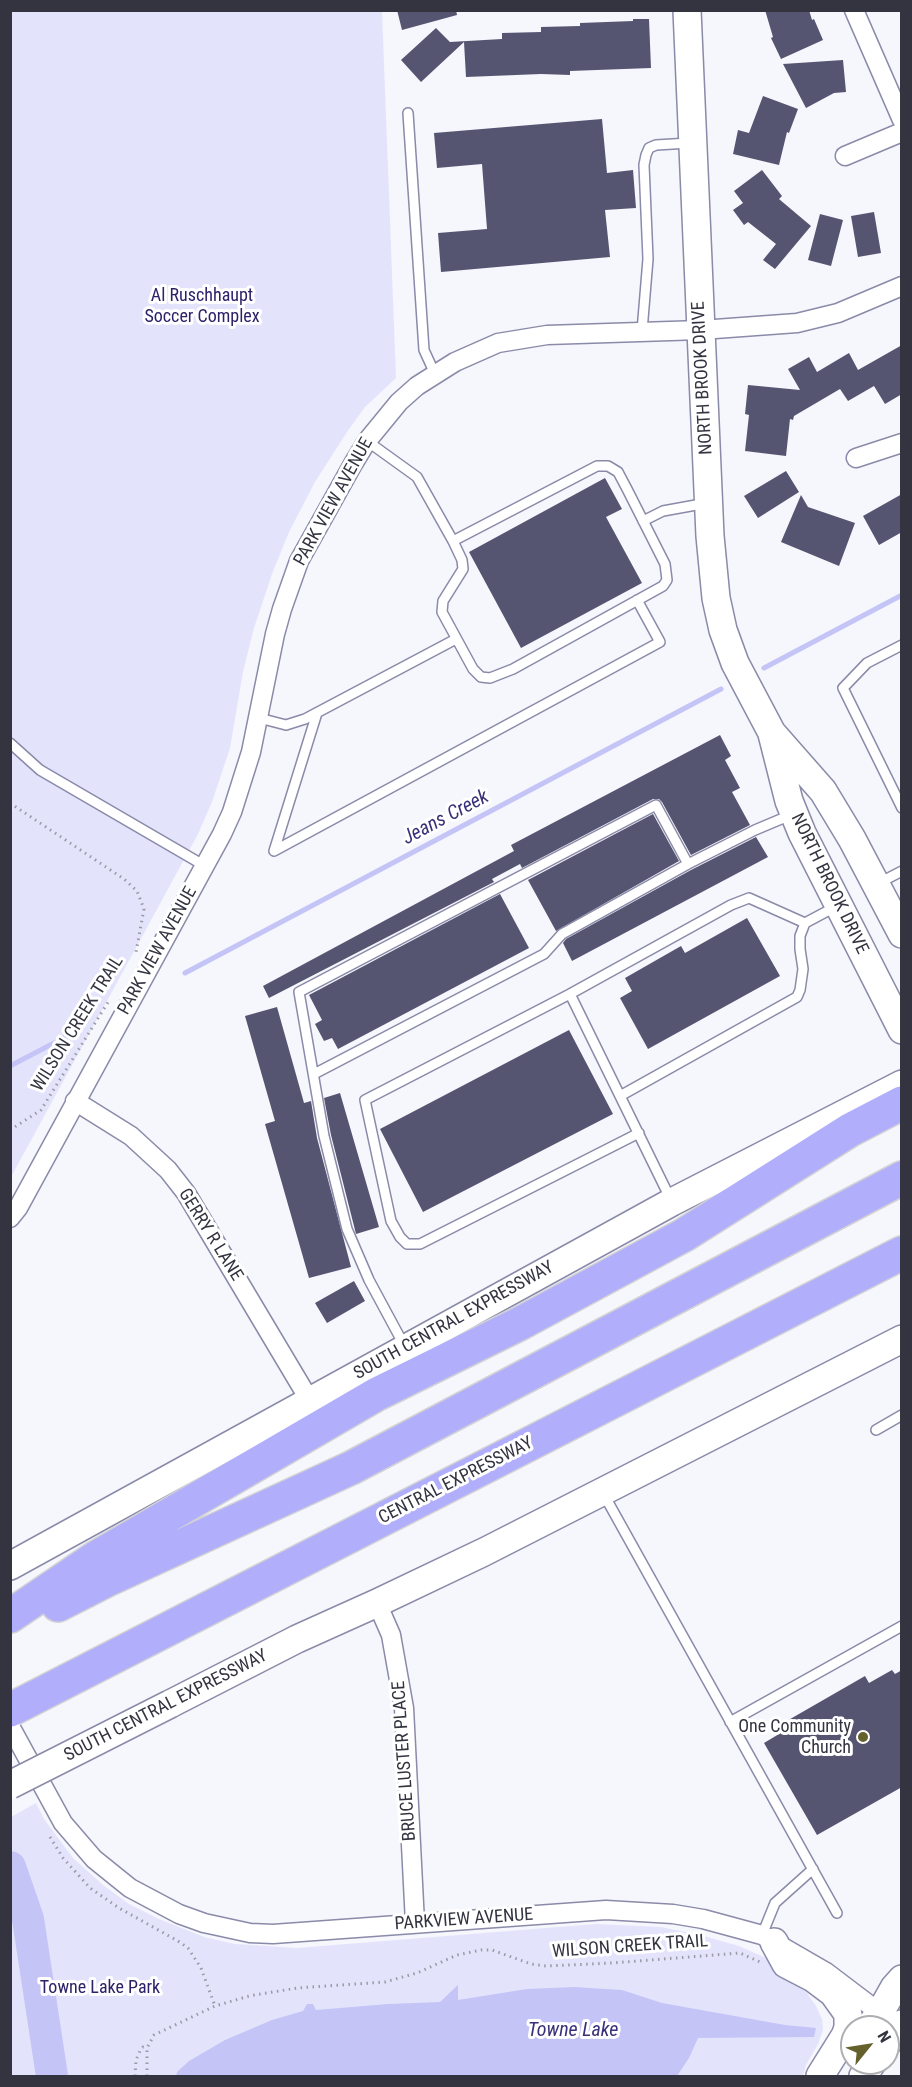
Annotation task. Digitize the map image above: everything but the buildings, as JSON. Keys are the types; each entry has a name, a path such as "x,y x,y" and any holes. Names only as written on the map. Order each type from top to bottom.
{"highway":[{"path":"10,1629 377,1394 521,1323 684,1235 850,1130 902,1103"},
{"path":"10,1616 102,1569 351,1468 902,1178"},
{"name":"CENTRAL EXPRESSWAY","path":"10,1710 902,1252"}],"main road":[{"name":"NORTH BROOK DRIVE","path":"687,10 709,503 716,598 723,630 735,663 772,733 794,813 902,1030"},
{"name":"NORTH BROOK DRIVE","path":"772,733 823,790 902,934"},
{"path":"839,905 876,885"},
{"name":"SOUTH CENTRAL EXPRESSWAY","path":"10,1566 672,1202 902,1084"},
{"name":"SOUTH CENTRAL EXPRESSWAY","path":"10,1785 297,1639 484,1552 902,1339"},
{"path":"766,1947 786,1964 813,1978 833,1994 848,2014 848,2028 845,2036 820,2076"},
{"path":"889,2015 894,1988 902,1979"}],"street":[{"path":"854,10 902,120"},
{"path":"845,156 902,132"},
{"name":"PARK VIEW AVENUE","path":"10,1218 18,1208 205,866 232,812 251,752 275,634 296,570 337,490 367,441 399,402 435,374 475,351 498,343 547,335 774,326 838,313 902,286"},
{"path":"856,458 902,443"},
{"name":"GERRY R LANE","path":"75,1101 131,1136 150,1151 186,1193 310,1401"},
{"name":"BRUCE LUSTER PLACE","path":"378,1603 391,1635 404,1708 415,1923"},
{"name":"PARKVIEW AVENUE","path":"10,1726 49,1799 77,1841 110,1874 130,1888 179,1914 204,1923 250,1933 273,1934 621,1910 693,1917 826,1972 874,2015"}],"lane":[{"path":"408,113 424,350 435,374"},
{"path":"642,331 648,260 644,165 646,155 649,148 656,145 692,143"},
{"path":"367,441 417,477 453,541 464,569 443,601 442,612 473,669 481,676 490,678 513,669 663,586 668,575 665,564 618,472 608,466 597,466 453,541"},
{"path":"643,521 663,511 709,503"},
{"path":"317,713 274,851 660,642 637,600"},
{"path":"259,718 286,725 305,719 456,639"},
{"path":"902,645 867,663 843,688 902,808"},
{"path":"10,742 40,770 205,866"},
{"path":"406,1347 369,1280 346,1229 324,1136 299,992 656,805 688,864"},
{"path":"314,1074 544,954 562,934 688,864 794,813"},
{"path":"876,885 902,871"},
{"path":"639,1133 420,1244 407,1244 391,1221 365,1100 570,994 731,905 749,898 805,923"},
{"path":"620,1096 796,997 800,990 803,969 800,936 805,923 839,905"},
{"path":"570,994 672,1202"},
{"path":"876,1430 902,1416"},
{"path":"602,1492 837,1912"},
{"path":"730,1722 902,1626"},
{"path":"766,1947 775,1903 813,1869"}],"path":[{"name":"WILSON CREEK TRAIL","path":"10,803 124,879 137,891 144,909 135,959"},
{"name":"WILSON CREEK TRAIL","path":"10,1130 40,1110 110,999"},
{"path":"136,1918 188,1948 201,1968 215,2006"},
{"name":"WILSON CREEK TRAIL","path":"135,2076 136,2060 140,2051 143,2047 147,2048 154,2035 215,2006 249,1996 297,1988 385,1982 417,1973 457,1955 482,1950 492,1950 531,1964 546,1966 740,1953 766,1947"},
{"path":"147,2048 147,2076"}],"green space":[{"name":"Al Ruschhaupt Soccer Complex","path":"11,11 382,11 396,378 365,407 347,432 315,482 289,532 254,628 243,672 230,748 212,802 198,834 11,1177"},
{"name":"Towne Lake Park","path":"36,1803 44,1819 73,1858 103,1885 129,1904 204,1937 235,1944 297,1948 596,1924 661,1927 739,1946 775,1962 807,1993 822,2019 823,2030 803,2076 11,2076 11,1817"}],"water":[{"name":"Towne Lake","path":"458,1985 458,2000 527,1989 574,1987 622,1990 662,2003 785,2025 816,2028 814,2037 698,2038 677,2076 176,2076 177,2072 189,2061 225,2040 272,2020 303,2011 307,2004 313,2004 316,2010 440,2002"}],"waterway":[{"name":"Jeans Creek","path":"764,668 902,595"},
{"name":"Jeans Creek","path":"185,973 721,689"},
{"name":"Jeans Creek","path":"10,1066 75,1032"},
{"path":"10,1867 28,1919 52,2076"}],"place":[{"name":"One Community Church","path":"863,1737"}]}
